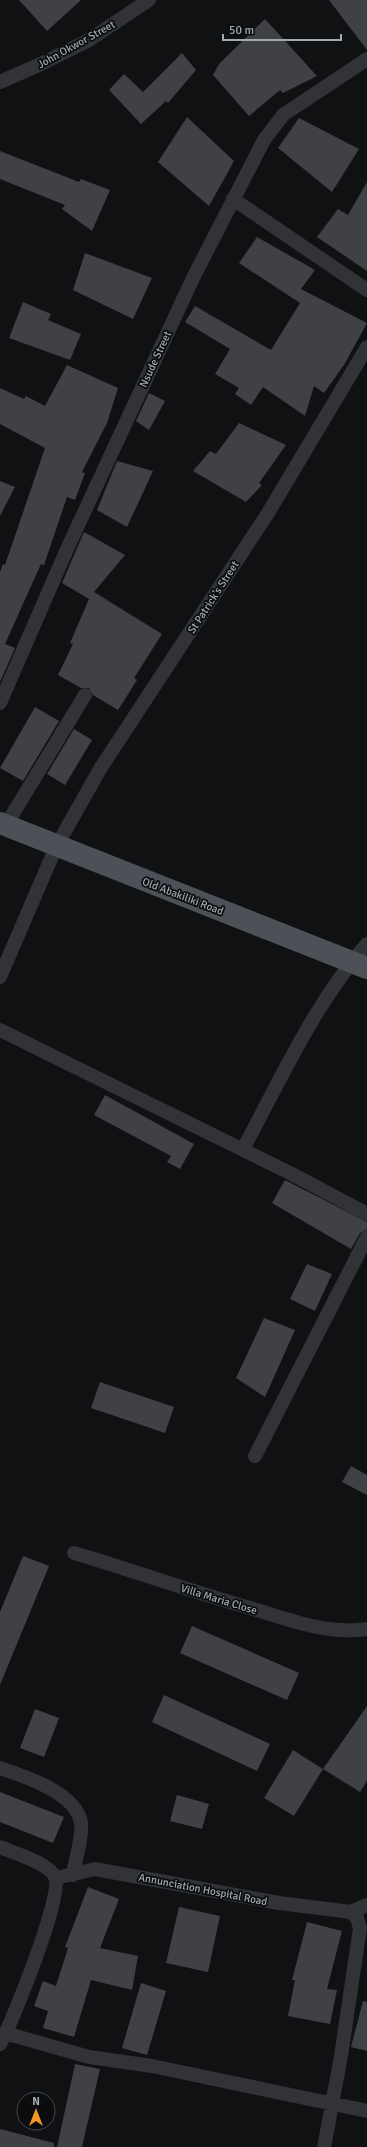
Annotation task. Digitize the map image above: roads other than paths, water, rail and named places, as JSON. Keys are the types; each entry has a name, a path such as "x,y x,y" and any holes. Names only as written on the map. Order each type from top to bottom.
{"main road":[{"name":"Old Abakiliki Road","path":"3,824 56,847 359,965"}],"street":[{"name":"John Okwor Street","path":"0,82 43,63 88,40 149,0"},
{"name":"Nsude Street","path":"0,703 71,540 193,278 264,140 283,115 367,59"},
{"path":"233,199 367,290"},
{"name":"St Patrick's Street","path":"0,977 56,847 100,769 268,513 367,347"},
{"path":"3,824 85,695"},
{"path":"243,1149 315,1017 359,965 367,944"},
{"path":"0,1030 243,1149 367,1214"},
{"path":"255,1456 367,1237"},
{"name":"Villa Maria Close","path":"74,1553 166,1584 286,1619 335,1630 367,1628"},
{"path":"0,1768 40,1782 52,1788 78,1815 81,1823 80,1839 73,1875"},
{"path":"0,1847 47,1868 56,1878 57,1891 44,1934 3,2038 89,2057 152,2066 367,2111"},
{"name":"Annunciation Hospital Road","path":"56,1878 95,1869 204,1891 279,1903 351,1912"},
{"path":"324,2147 341,2056 360,1928 357,1918 351,1912 367,1905"}]}
